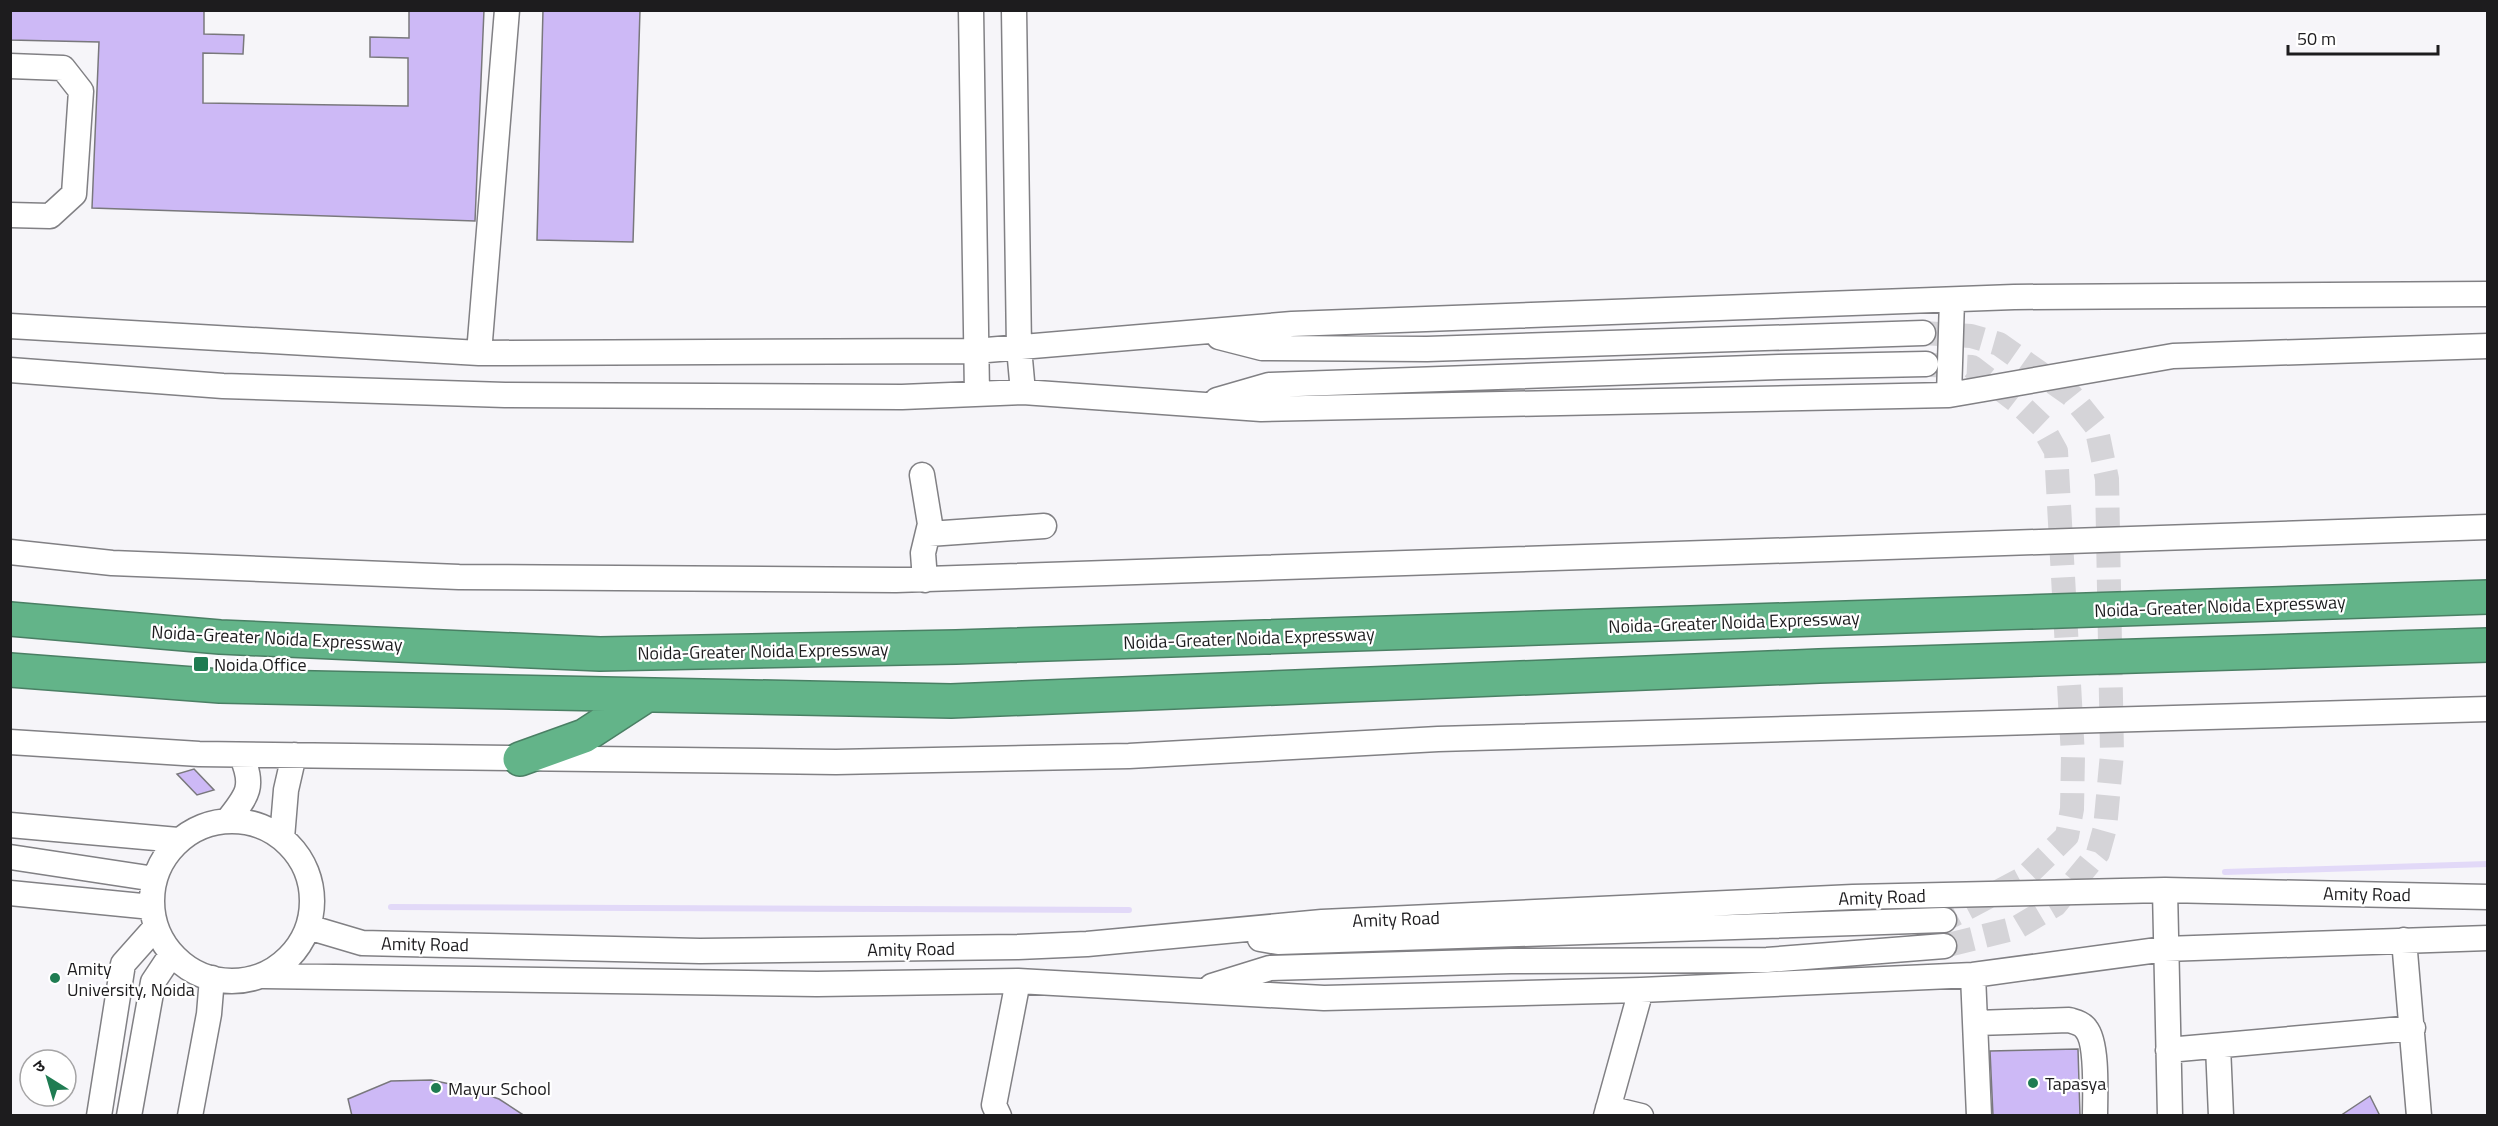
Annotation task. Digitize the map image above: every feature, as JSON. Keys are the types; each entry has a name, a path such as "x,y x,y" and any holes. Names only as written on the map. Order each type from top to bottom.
{"highway":[{"name":"Noida-Greater Noida Expressway","path":"10,619 220,637 600,654 968,647 2487,597"},
{"path":"10,670 220,686 951,700 1819,666 2487,645"},
{"path":"520,759 584,736 647,695"}],"street":[{"path":"479,352 507,10"},
{"path":"971,10 977,393"},
{"path":"1014,10 1019,348 1023,392"},
{"path":"10,66 63,68 81,91 74,194 50,216 10,215"},
{"path":"10,326 479,352 975,351 1292,324 2014,297 2487,294"},
{"path":"1949,395 1952,300"},
{"path":"1202,332 1262,348 1333,349 1438,348 1923,333"},
{"path":"10,370 223,386 505,395 903,397 1023,392 1261,410 1949,395 2173,356 2487,346"},
{"path":"1201,405 1269,385 1926,364"},
{"path":"922,475 930,524 923,553 925,580"},
{"path":"929,534 1044,526"},
{"path":"10,552 112,563 459,577 925,580 2487,527"},
{"path":"10,742 241,755 836,762 1129,756 1438,739 2487,709"},
{"path":"227,821 243,802 250,776 241,755"},
{"path":"282,838 286,790 294,755"},
{"path":"237,820 268,828 293,847 309,874 314,906 305,936 286,962 264,976 227,982 196,975 171,955 153,918 155,879 159,866 178,840 206,824 227,821 237,820"},
{"path":"10,825 178,840"},
{"path":"10,857 155,879"},
{"path":"2165,890 2170,1116"},
{"name":"Amity Road","path":"308,927 362,943 700,951 1018,948 1087,944 1322,922 1853,897 2165,890 2487,897"},
{"path":"10,893 153,918"},
{"path":"99,1116 123,964 153,918"},
{"path":"1216,932 1278,942 1944,920"},
{"name":"Amity Road","path":"264,976 817,984 1018,981 1324,998 1641,990 1973,975 2165,949 2487,938"},
{"path":"2404,940 2419,1116"},
{"path":"1197,991 1270,968 1511,961 1767,960 1944,946"},
{"path":"129,1116 153,982 171,955"},
{"path":"1973,975 1979,1116"},
{"path":"190,1116 209,1014 212,978"},
{"path":"999,1116 994,1105 1018,981"},
{"path":"1641,990 1607,1112 1641,1116"},
{"path":"1976,1023 2069,1020 2086,1029 2093,1049 2095,1116"},
{"path":"2168,1050 2413,1028"},
{"path":"2218,1046 2221,1116"}],"building":[{"path":"10,10 204,10 204,34 244,35 243,54 203,53 203,103 408,106 408,58 370,57 370,37 409,38 409,10 484,10 475,221 92,208 99,42 10,40"},
{"path":"543,10 640,10 633,242 537,240"},
{"path":"194,769 214,790 197,795 177,774"},
{"name":"Tapasya","path":"2078,1049 2080,1116 1993,1116 1990,1051"},
{"path":"431,1080 464,1087 499,1099 525,1116 352,1116 348,1099 391,1081"},
{"path":"2370,1096 2380,1116 2340,1116"}],"waterway":[{"path":"2225,872 2488,864"},
{"path":"391,907 1129,910"}],"tunnel":[{"path":"1923,333 1971,336 1999,344 2071,395 2096,426 2107,479 2112,754 2105,828 2098,853 2055,905 2016,928 1944,946"},
{"path":"1931,365 1972,367 2016,401 2042,426 2056,451 2073,756 2072,809 2067,836 2024,878 1944,920"}],"place":[{"name":"Noida Office","path":"201,664"},
{"name":"Amity University, Noida","path":"55,978"},
{"name":"Tapasya","path":"2033,1083"},
{"name":"Mayur School","path":"436,1088"}]}
